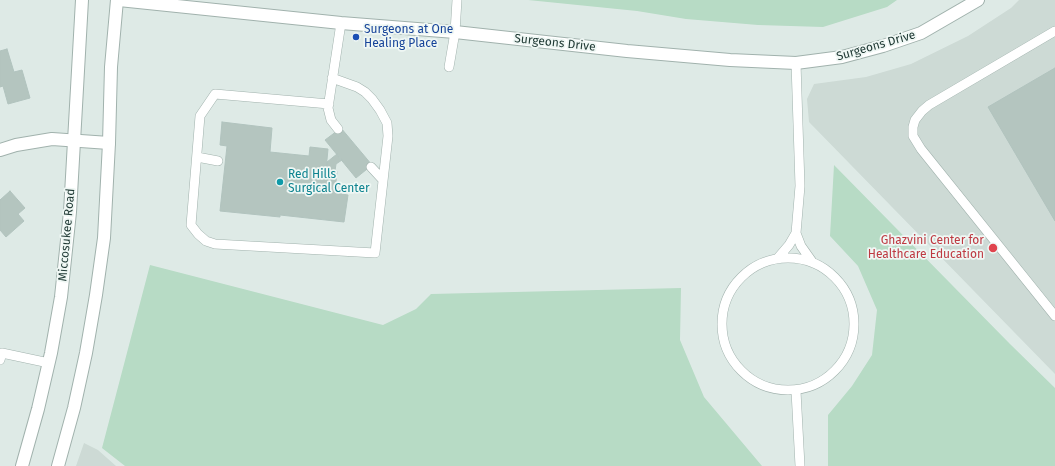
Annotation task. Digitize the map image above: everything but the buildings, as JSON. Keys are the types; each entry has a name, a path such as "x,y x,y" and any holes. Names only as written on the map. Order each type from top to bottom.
{"street":[{"name":"Miccosukee Road","path":"22,466 49,363 62,297 70,212 82,0"},
{"path":"58,466 76,401 86,352 104,238 111,67 118,0"},
{"name":"Surgeons Drive","path":"118,0 341,23 455,32 620,50 730,60 796,63 842,57 902,40 921,33 978,0"},
{"path":"0,150 16,145 52,139 109,143"}],"lane":[{"path":"449,67 455,32 457,0"},
{"path":"338,129 331,120 328,108 341,23"},
{"path":"1055,31 929,105 915,120 912,127 913,136 921,149 1055,316"},
{"path":"777,259 789,245 796,233 800,186 796,63"},
{"path":"329,104 214,94 200,116 191,224 198,234 206,241 215,244 375,253 388,136 387,123 380,110 365,92 357,87 332,78"},
{"path":"197,157 218,161"},
{"path":"371,167 383,180"},
{"path":"796,233 801,246 813,263"},
{"path":"793,258 813,263 825,268 842,284 852,305 854,328 849,351 836,370 817,384 796,391 778,389 757,382 739,368 727,348 722,325 726,302 737,282 754,267 777,259 793,258"},
{"path":"0,360 2,353 49,363"},
{"path":"796,391 800,466"}],"shaded area":[{"name":"Ghazvini Center for Healthcare Education","path":"1019,0 1055,0 1055,374 809,122 807,99 814,84 866,77 911,64 968,36 1011,8"},
{"path":"84,443 98,450 116,466 76,466"}],"green space":[{"path":"528,0 897,0 887,7 823,27 758,25 686,19 637,11"},
{"path":"834,165 1055,388 1055,466 828,466 828,415 852,386 872,355 877,310 858,266 830,236"},
{"path":"150,265 383,325 416,309 431,294 681,288 680,340 704,397 762,466 125,466 102,448"}],"place":[{"name":"Surgeons at One Healing Place","path":"356,37"},
{"name":"Red Hills Surgical Center","path":"280,182"},
{"name":"Ghazvini Center for Healthcare Education","path":"993,248"}]}
